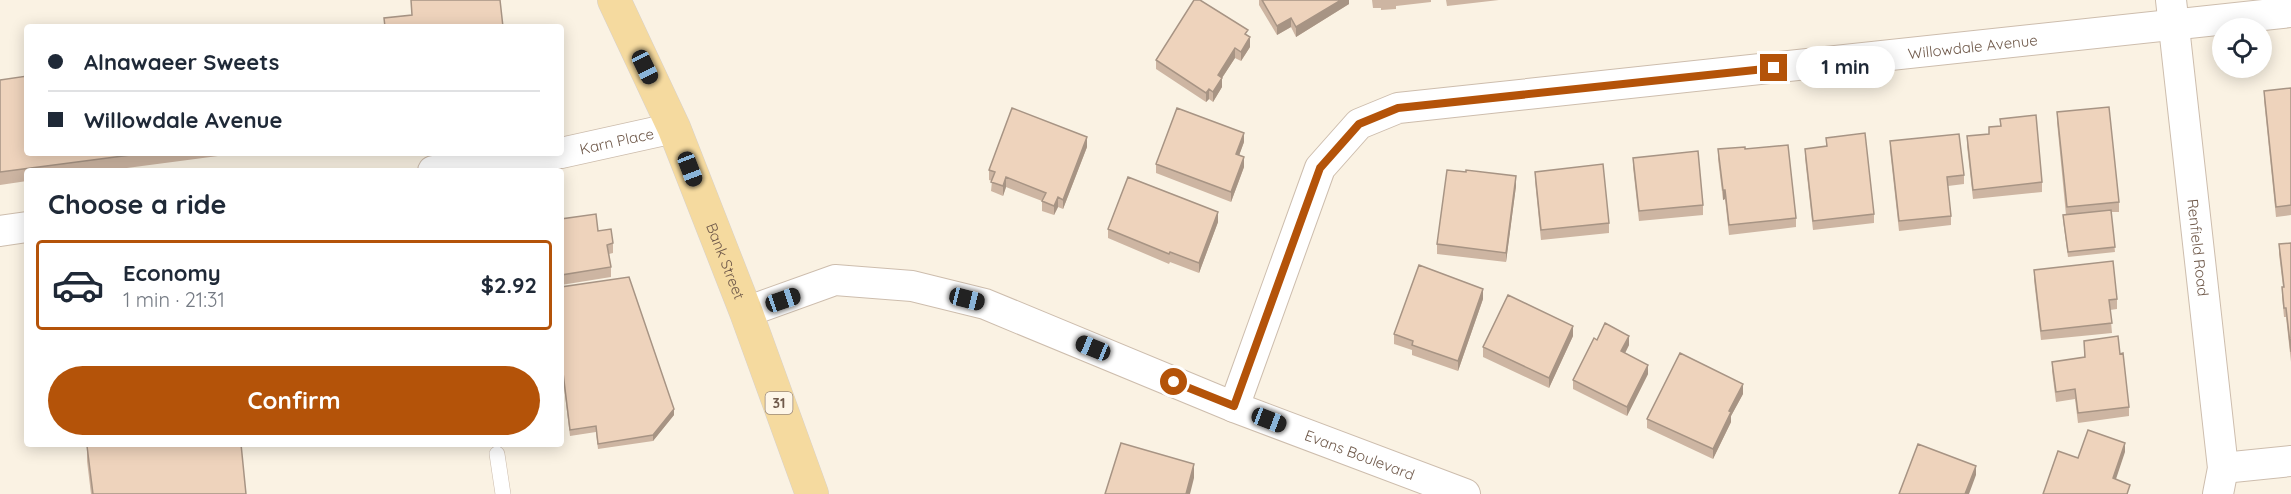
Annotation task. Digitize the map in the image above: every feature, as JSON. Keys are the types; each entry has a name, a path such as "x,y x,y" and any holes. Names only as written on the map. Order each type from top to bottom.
{"main road":[{"name":"Bank Street","path":"598,0 628,32"},
{"name":"Bank Street","path":"614,0 674,128 746,312 812,494"}],"street":[{"name":"Willowdale Avenue","path":"1234,406 1320,168 1359,124 1398,108 2173,12 2291,12"},
{"name":"Renfield Road","path":"2173,12 2220,481"},
{"name":"Karn Place","path":"564,152 674,128"},
{"name":"Karn Place","path":"454,168 539,156"},
{"path":"0,231 24,227"},
{"name":"Evans Boulevard","path":"746,312 835,280 912,286 985,304 1234,406 1465,494"},
{"path":"2220,481 2291,460"}],"lane":[{"path":"497,454 503,494"}],"building":[{"path":"411,0 500,0 503,24 385,24 384,18 412,15"},
{"path":"1194,0 1200,0 1248,30 1245,34 1250,37 1241,52 1235,48 1218,75 1222,78 1213,92 1209,89 1206,93 1156,60"},
{"path":"1262,0 1341,0 1296,27 1291,18 1277,26"},
{"path":"24,76 24,156 123,156 0,172 0,80"},
{"path":"2291,88 2291,205 2276,207 2264,91"},
{"path":"2109,107 2119,202 2067,207 2057,112"},
{"path":"1012,108 1087,137 1063,200 1058,197 1054,206 1042,201 1046,193 1006,177 1003,186 991,182 995,172 989,170"},
{"path":"1177,108 1244,133 1236,154 1244,157 1231,192 1156,164"},
{"path":"2036,115 2042,182 1973,190 1967,136 1989,134 1989,127 2001,126 2000,119"},
{"path":"1865,133 1874,214 1813,221 1805,149 1827,146 1826,138"},
{"path":"1959,134 1964,175 1947,177 1951,216 1899,221 1890,141"},
{"path":"1788,145 1796,218 1729,225 1718,149"},
{"path":"1698,151 1703,205 1639,211 1633,158"},
{"path":"1603,164 1609,223 1541,230 1535,172"},
{"path":"1447,170 1516,176 1506,253 1437,244"},
{"path":"1128,177 1218,212 1199,263 1170,252 1169,254 1108,229"},
{"path":"2111,210 2115,247 2068,252 2063,215"},
{"path":"596,214 598,231 611,229 613,243 607,245 611,267 564,275 564,219"},
{"path":"2291,243 2291,352 2286,308 2284,308 2279,244"},
{"path":"2113,261 2117,299 2109,300 2112,323 2041,331 2034,270"},
{"path":"1419,265 1483,289 1458,361 1412,345 1413,341 1394,334"},
{"path":"629,277 674,409 653,435 598,444 596,426 570,430 564,381 564,287"},
{"path":"1508,295 1573,326 1549,378 1483,347"},
{"path":"1605,323 1629,336 1621,351 1648,365 1627,407 1573,380 1594,338 1597,340"},
{"path":"2118,336 2120,354 2123,353 2129,407 2078,413 2075,389 2056,392 2052,362 2085,357 2084,341"},
{"path":"1680,353 1743,384 1713,449 1647,419"},
{"path":"2088,430 2125,443 2113,478 2130,485 2127,494 2043,494 2058,451 2078,458"},
{"path":"1121,443 1194,464 1186,494 1105,494"},
{"path":"1918,444 1976,466 1965,494 1899,494"},
{"path":"87,447 241,447 246,494 93,494"}],"route":[{"path":"1174,382 1234,406 1320,168 1359,124 1398,108 1774,68"}]}
